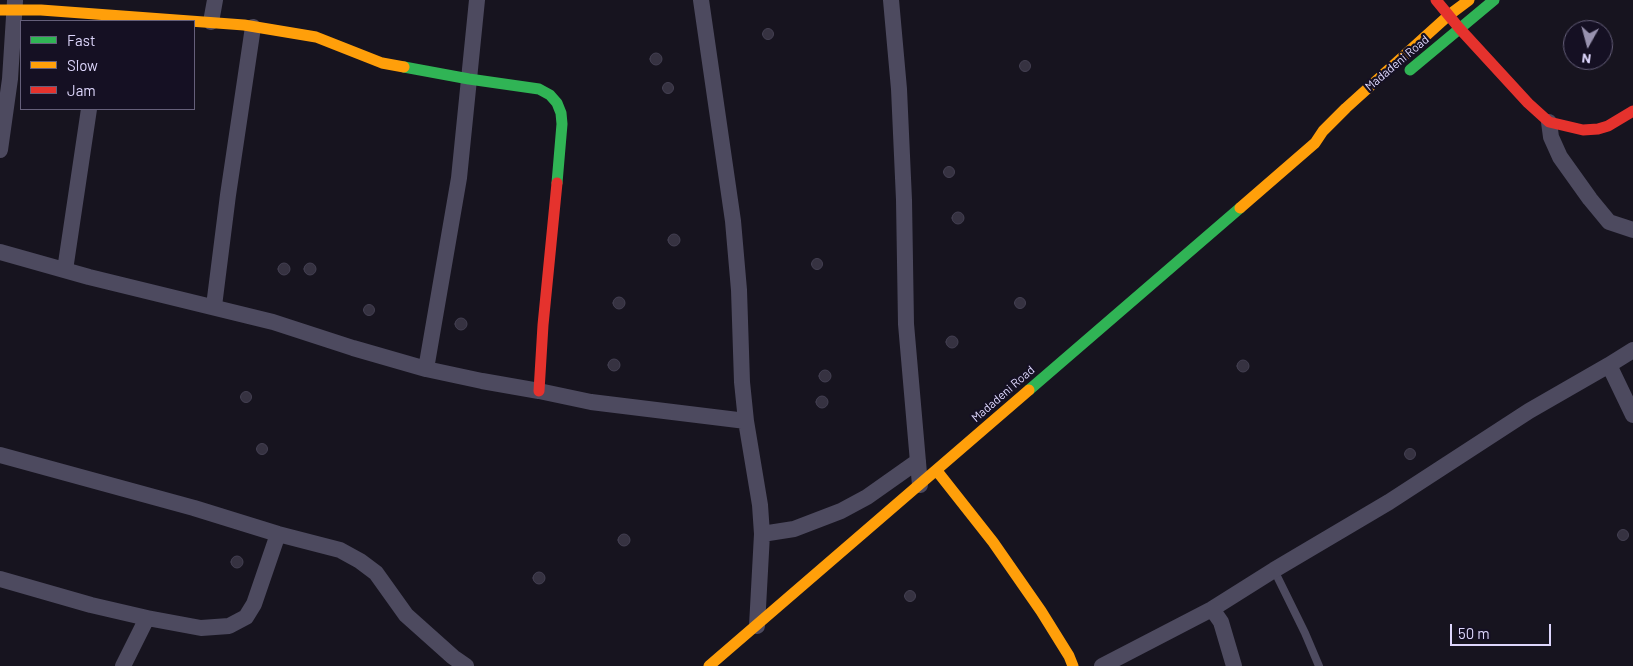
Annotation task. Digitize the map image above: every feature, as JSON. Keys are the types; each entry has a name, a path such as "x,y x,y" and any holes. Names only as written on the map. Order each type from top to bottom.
{"street":[{"path":"211,22 215,0"},
{"path":"426,369 460,178 477,0"},
{"path":"701,0 733,221 739,290 742,382 762,534 756,626"},
{"path":"891,0 899,90 904,200 906,324 920,485"},
{"path":"1436,0 1460,29 1548,122 1583,130 1608,126 1633,111"},
{"name":"Madadeni Road","path":"1315,143 1323,131 1346,108 1469,0"},
{"name":"Madadeni Road","path":"1401,78 1494,0"},
{"path":"0,150 10,79 10,7 101,18 156,20"},
{"path":"195,21 253,26 316,37 382,63 469,79 539,89 550,95 557,103 561,113 560,142 543,325 539,391"},
{"path":"214,306 253,26"},
{"path":"65,270 89,110"},
{"name":"Madadeni Road","path":"710,666 1315,143 1329,136 1353,118"},
{"path":"1548,122 1551,136 1560,157 1590,199 1609,222 1633,230"},
{"path":"0,252 273,322 426,369 591,402 746,421"},
{"path":"1102,666 1212,609 1388,502 1529,411 1633,350"},
{"path":"1609,365 1633,415"},
{"path":"0,455 340,550 376,573 406,614 453,657 466,666"},
{"path":"762,534 794,529 841,511 867,497 918,461"},
{"path":"937,471 993,542 1041,611 1069,656 1073,666"},
{"path":"0,579 91,605 147,618 201,628 217,628 229,626 246,617 254,604 278,534"},
{"path":"1212,609 1221,622 1234,666"},
{"path":"123,666 147,618"}],"lane":[{"path":"1274,570 1319,666"}],"building":[{"path":"768,28 774,34 768,40 762,34"},
{"path":"656,53 662,59 656,65 650,59"},
{"path":"1025,60 1031,66 1025,72 1019,66"},
{"path":"668,82 674,88 668,94 662,88"},
{"path":"949,166 955,172 949,178 943,172"},
{"path":"958,212 964,218 958,224 952,218"},
{"path":"674,234 680,240 674,246 668,240"},
{"path":"817,258 823,264 817,270 811,264"},
{"path":"284,263 290,269 284,275 278,269"},
{"path":"310,263 316,269 310,275 304,269"},
{"path":"619,297 625,303 619,309 613,303"},
{"path":"1020,297 1026,303 1020,309 1014,303"},
{"path":"369,304 375,310 369,316 363,310"},
{"path":"461,318 467,324 461,330 455,324"},
{"path":"952,336 958,342 952,348 946,342"},
{"path":"614,359 620,365 614,371 608,365"},
{"path":"1243,360 1249,366 1243,372 1237,366"},
{"path":"825,370 831,376 825,382 819,376"},
{"path":"246,391 252,397 246,403 240,397"},
{"path":"822,396 828,402 822,408 816,402"},
{"path":"262,443 268,449 262,455 256,449"},
{"path":"1410,448 1416,454 1410,460 1404,454"},
{"path":"1623,529 1629,535 1623,541 1617,535"},
{"path":"624,534 630,540 624,546 618,540"},
{"path":"237,556 243,562 237,568 231,562"},
{"path":"539,572 545,578 539,584 533,578"},
{"path":"910,590 916,596 910,602 904,596"}],"traffic: fast":[{"path":"1410,70 1494,0"},
{"path":"404,67 539,89 550,95 557,103 561,113 562,124 557,183"},
{"path":"1029,390 1240,208"}],"traffic: slow":[{"path":"1240,208 1315,143 1323,131 1346,108 1449,15 1469,0"},
{"path":"0,10 41,10 176,20"},
{"path":"195,21 244,25 316,37 382,63 404,67"},
{"path":"709,666 1029,390"},
{"path":"937,471 993,542 1041,611 1069,656 1073,666"}],"traffic: jam":[{"path":"1436,0 1528,103 1549,122 1583,130 1598,129 1608,126 1633,111"},
{"path":"539,391 543,325 557,183"}]}
